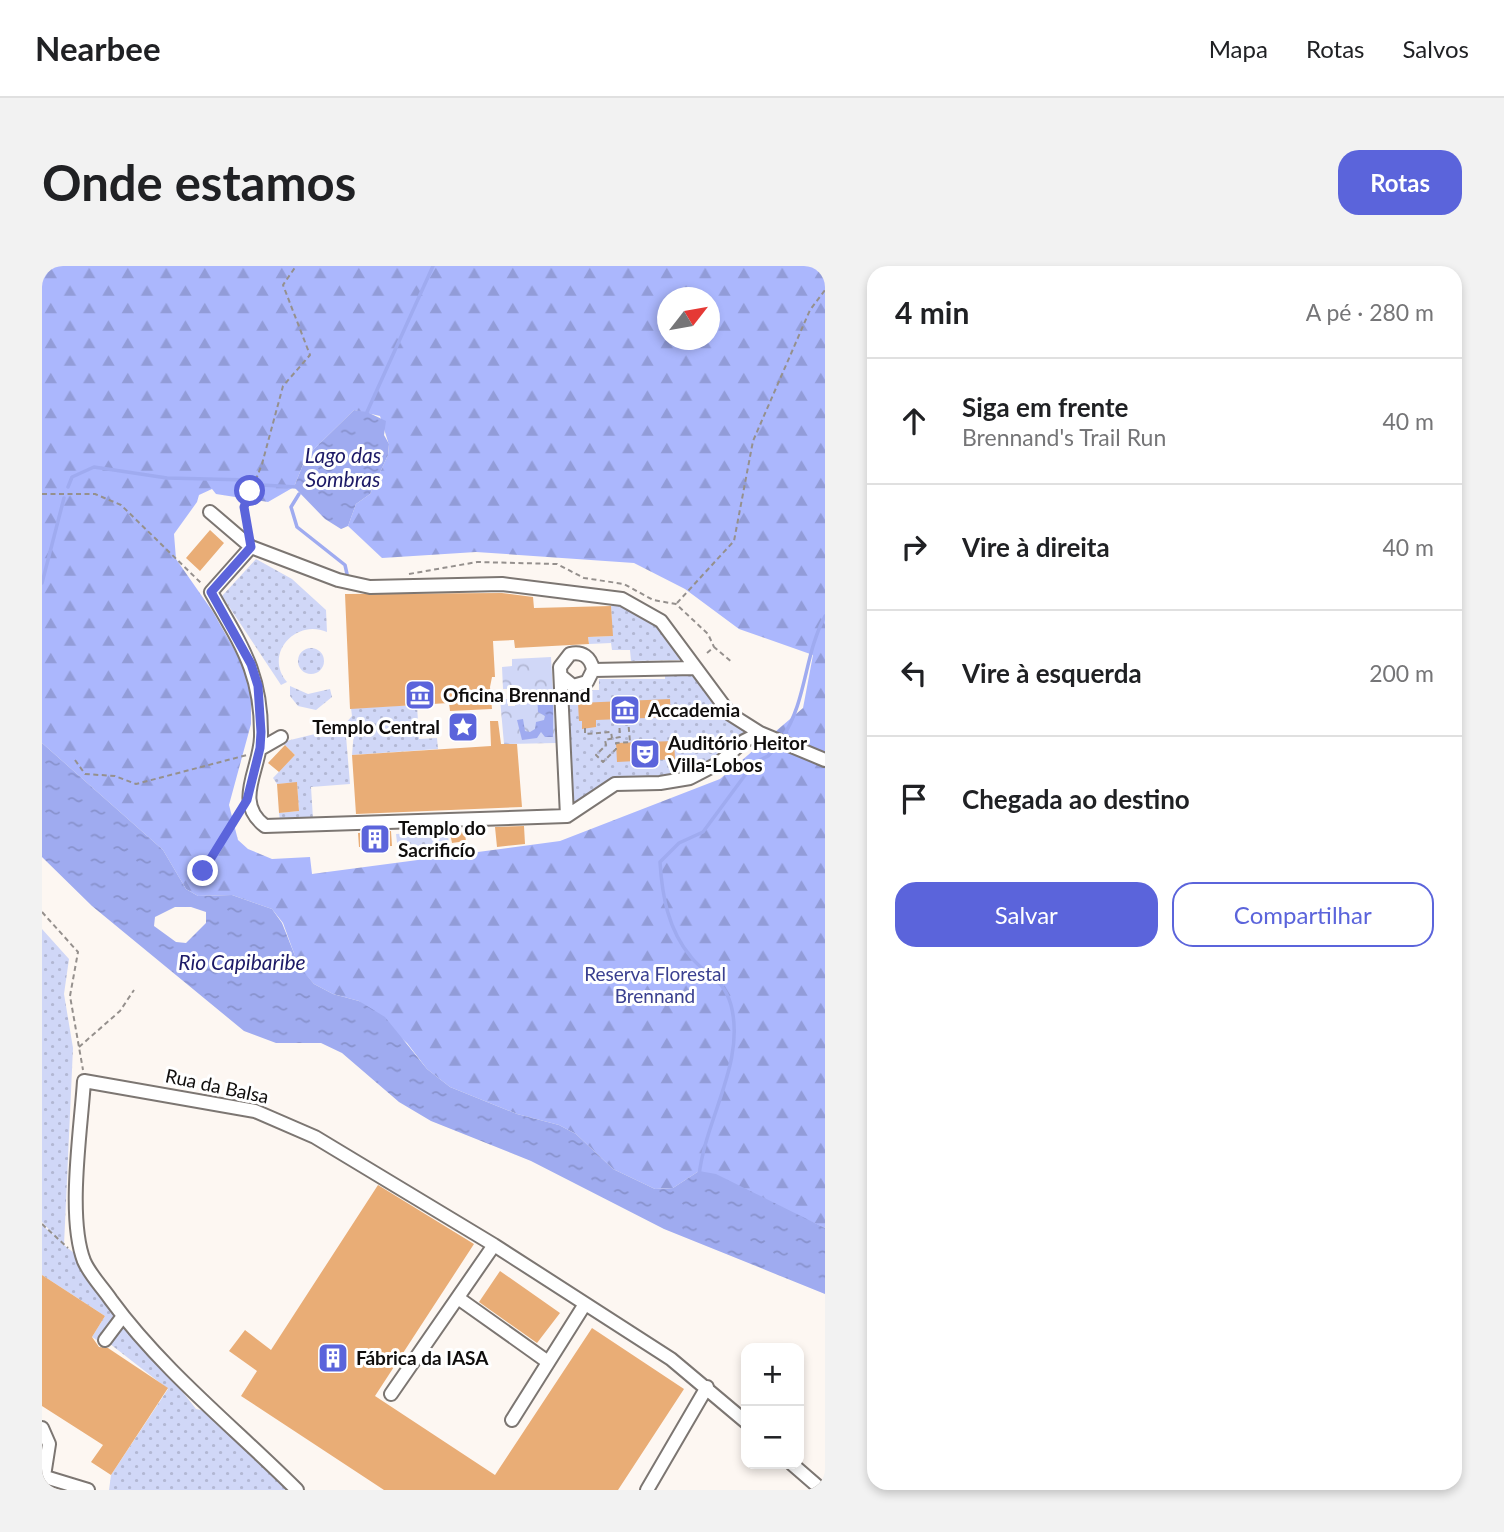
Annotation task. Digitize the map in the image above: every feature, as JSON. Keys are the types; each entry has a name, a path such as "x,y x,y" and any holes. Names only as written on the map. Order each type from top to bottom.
{"lane":[{"path":"210,512 251,547 338,580 370,587 502,584 622,599 661,621 730,714 760,733 825,760"},
{"path":"251,547 211,592 255,675 258,686 260,748 247,800 257,820 272,827 567,816 615,784 660,783 690,778 719,763 744,741 760,733"},
{"path":"567,816 562,661 570,654 586,656 593,670"},
{"path":"593,670 695,668"},
{"path":"562,677 569,684 578,686 587,682 593,670"},
{"path":"260,748 281,737"},
{"path":"84,1081 77,1182 79,1242 85,1262 123,1316 297,1490"},
{"name":"Rua da Balsa","path":"84,1081 256,1111 348,1155 671,1359 741,1418"},
{"path":"391,1394 494,1245"},
{"path":"458,1298 548,1362"},
{"path":"512,1420 585,1304"},
{"path":"105,1340 123,1316"},
{"path":"647,1490 707,1387"},
{"path":"42,1428 49,1444 43,1476 88,1490"},
{"path":"798,1469 822,1490"}],"path":[{"path":"251,547 244,507 262,464 283,386 310,355 283,285 296,266"},
{"path":"676,604 734,541 752,441 810,310 825,290"},
{"path":"42,494 95,494 121,505 211,592"},
{"path":"707,653 714,647 733,663"},
{"path":"619,719 628,719 630,742 616,743 616,749 603,762 596,755 606,745 605,740 612,739 620,737 619,719"},
{"path":"585,729 585,734 611,732 612,739"},
{"path":"75,760 85,774 115,776 136,784 245,756 260,748"},
{"path":"203,871 247,800"},
{"path":"42,912 78,952 70,996 84,1081"},
{"path":"79,1047 120,1012 134,990"},
{"path":"42,1224 85,1262"}],"green space":[{"name":"Reserva Florestal Brennand","path":"42,266 825,266 825,1228 699,1171 673,1188 655,1189 613,1169 576,1134 559,1125 517,1114 450,1087 427,1069 407,1043 359,1001 333,994 314,984 299,967 283,923 272,909 232,895 198,896 186,889 163,850 42,743","holes":["354,410 380,416 389,445 388,455 370,494 356,504 348,526 382,558 476,552 634,563 685,589 739,629 813,655 803,708 720,779 560,841 312,874 310,857 272,859 248,849 238,840 229,805 251,724 251,694 244,667 213,612 176,559 174,534 199,495 212,489 216,494 268,502 294,487 306,457"]},
{"path":"256,559 292,579 326,610 327,632 304,630 286,641 279,660 287,682 281,685 222,596"},
{"path":"611,605 643,616 669,641 680,660 631,661 630,650 612,650 611,643 589,644 588,637 612,636"},
{"path":"311,648 320,652 324,661 320,670 311,674 302,670 298,661 302,652"},
{"path":"551,657 556,743 504,744 500,699 508,699 508,706 515,706 514,689 503,689 502,667 512,666 512,659"},
{"path":"665,672 692,672 747,734 694,773 659,780 607,782 590,792 569,812 558,690 599,690 599,679 665,679"},
{"path":"290,686 308,694 330,689 332,697 316,710 298,706 290,696"},
{"path":"417,705 419,739 437,738 438,749 352,755 354,731 345,724 352,716 351,708"},
{"path":"315,734 315,737 346,736 350,784 311,787 313,819 280,821 279,813 299,811 297,783 277,784 273,778 295,755 282,742"},
{"path":"448,831 449,848 398,851 396,834"},
{"path":"42,929 69,959 64,994 73,1048 64,1245 85,1262 117,1315 100,1342 92,1337 105,1316 42,1275 42,1225 55,1236 42,1222"},
{"path":"123,1316 196,1409 213,1413 287,1490 109,1490 111,1475 168,1389 105,1340"}],"water":[{"name":"Lago das Sombras","path":"354,410 367,412 386,421 384,435 389,444 388,455 370,494 356,504 348,526 341,529 325,519 294,487 306,457"},
{"path":"547,691 546,698 553,701 553,737 545,737 541,732 537,738 522,740 517,720 523,719 525,731 535,729 536,722 544,720 545,716 538,712 537,693"},
{"name":"Rio Capibaribe","path":"42,743 163,850 186,889 198,896 232,895 272,909 282,923 299,966 314,984 333,994 359,1001 385,1017 427,1069 450,1087 517,1114 559,1125 576,1134 613,1169 655,1189 673,1188 699,1171 716,1174 825,1228 825,1294 664,1229 531,1161 431,1121 399,1102 342,1053 321,1043 276,1043 244,1031 92,906 42,857","holes":["175,907 191,907 206,912 206,923 186,943 176,942 154,926 155,917"]}],"building":[{"path":"210,530 224,543 200,571 186,558"},
{"name":"Oficina Brennand","path":"502,593 533,597 534,608 611,606 613,636 588,637 589,644 515,648 514,640 493,641 495,677 492,677 490,687 492,709 450,711 449,703 350,709 345,594"},
{"name":"Accademia","path":"670,699 671,717 596,720 596,727 582,729 582,721 579,721 578,703"},
{"path":"490,721 498,721 501,744 517,744 522,807 356,814 352,755 491,746"},
{"name":"Auditório Heitor Villa-Lobos","path":"674,741 675,759 617,762 616,743"},
{"path":"285,745 295,755 279,772 268,763"},
{"path":"297,782 299,811 279,813 277,784"},
{"path":"524,826 525,844 497,847 495,827"},
{"path":"464,828 466,841 452,843 449,829"},
{"name":"Templo do Sacrificío","path":"391,831 392,846 359,847 358,833"},
{"name":"Fábrica da IASA","path":"378,1185 474,1244 375,1396 495,1475 592,1328 684,1389 618,1490 384,1490 241,1396 257,1371 229,1351 245,1330 271,1350"},
{"path":"500,1271 560,1313 537,1343 479,1302"},
{"path":"42,1275 105,1316 92,1337 99,1347 108,1348 168,1388 111,1475 91,1462 103,1445 42,1406"}],"waterway":[{"path":"367,412 433,266"},
{"path":"68,487 72,477 94,467 167,478 249,480"},
{"path":"261,485 297,487"},
{"path":"299,494 291,507 297,527 345,565 347,574"},
{"path":"42,583 64,498"},
{"path":"782,738 796,709 813,646 825,616"},
{"path":"699,1176 729,1069 734,1026 731,1005 724,988 691,957 672,924 662,887 660,862 679,843 703,832 754,763 768,756 778,745"}],"place":[{"name":"Oficina Brennand","path":"420,695"},
{"name":"Accademia","path":"625,710"},
{"name":"Templo Central","path":"463,727"},
{"name":"Auditório Heitor Villa-Lobos","path":"645,754"},
{"name":"Templo do Sacrificío","path":"375,839"},
{"name":"Fábrica da IASA","path":"333,1358"}],"route":[{"path":"203,871 247,800 260,748 258,686 251,664 211,592 251,547 244,507 250,491"}]}
